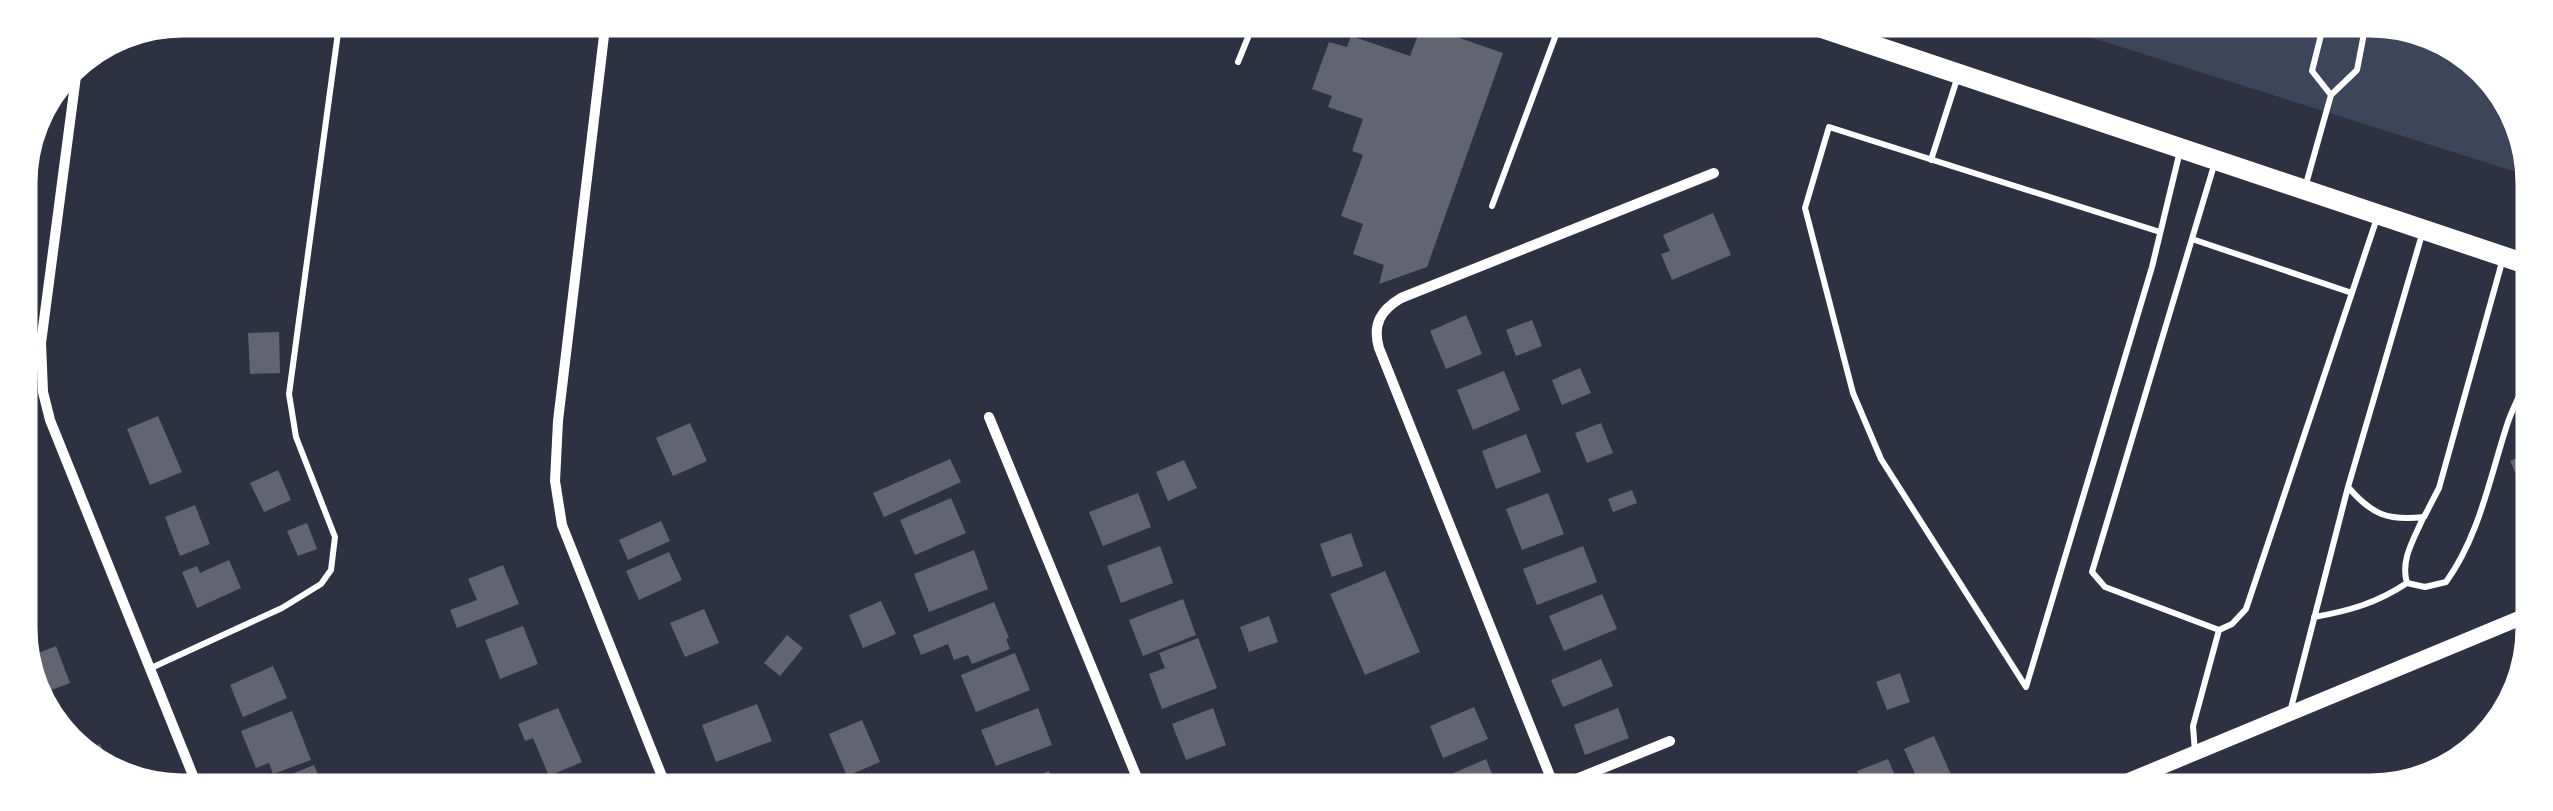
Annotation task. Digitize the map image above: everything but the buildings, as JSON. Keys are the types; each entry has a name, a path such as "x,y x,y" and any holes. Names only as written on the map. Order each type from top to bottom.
{"main road":[{"path":"1841,35 2518,261"}],"street":[{"path":"604,35 558,421 557,507 662,776"},
{"path":"75,83 41,343 43,392 50,420 193,776"},
{"path":"1549,776 1379,348 1375,335 1380,316 1401,298 1714,174"},
{"path":"988,417 1136,776"},
{"path":"2140,776 2518,619"},
{"path":"1588,776 1670,741"}],"lane":[{"path":"150,669 282,608 321,584 331,570 335,537 296,437 289,394 338,35"},
{"path":"1238,62 1249,35"},
{"path":"1492,206 1556,35"},
{"path":"2321,35 2312,72 2331,95"},
{"path":"2304,190 2331,95 2358,70 2364,35"},
{"path":"1930,160 1958,76"},
{"path":"2160,232 1829,128 1804,208 1853,393 1880,460 2026,687 2160,232 2180,150"},
{"path":"2215,161 2092,572 2105,587 2218,630 2232,624 2246,610 2378,215"},
{"path":"2290,713 2348,488 2423,230"},
{"path":"2192,239 2352,293"},
{"path":"2407,583 2405,559 2439,488 2503,256"},
{"path":"2314,617 2383,599 2407,583 2425,587 2446,582 2478,522 2518,399"},
{"path":"2348,488 2362,504 2393,520 2424,517"},
{"path":"2195,753 2193,726 2218,630"}],"shaded area":[{"path":"2083,35 2370,35 2427,46 2468,72 2493,101 2510,136 2517,172"}]}
